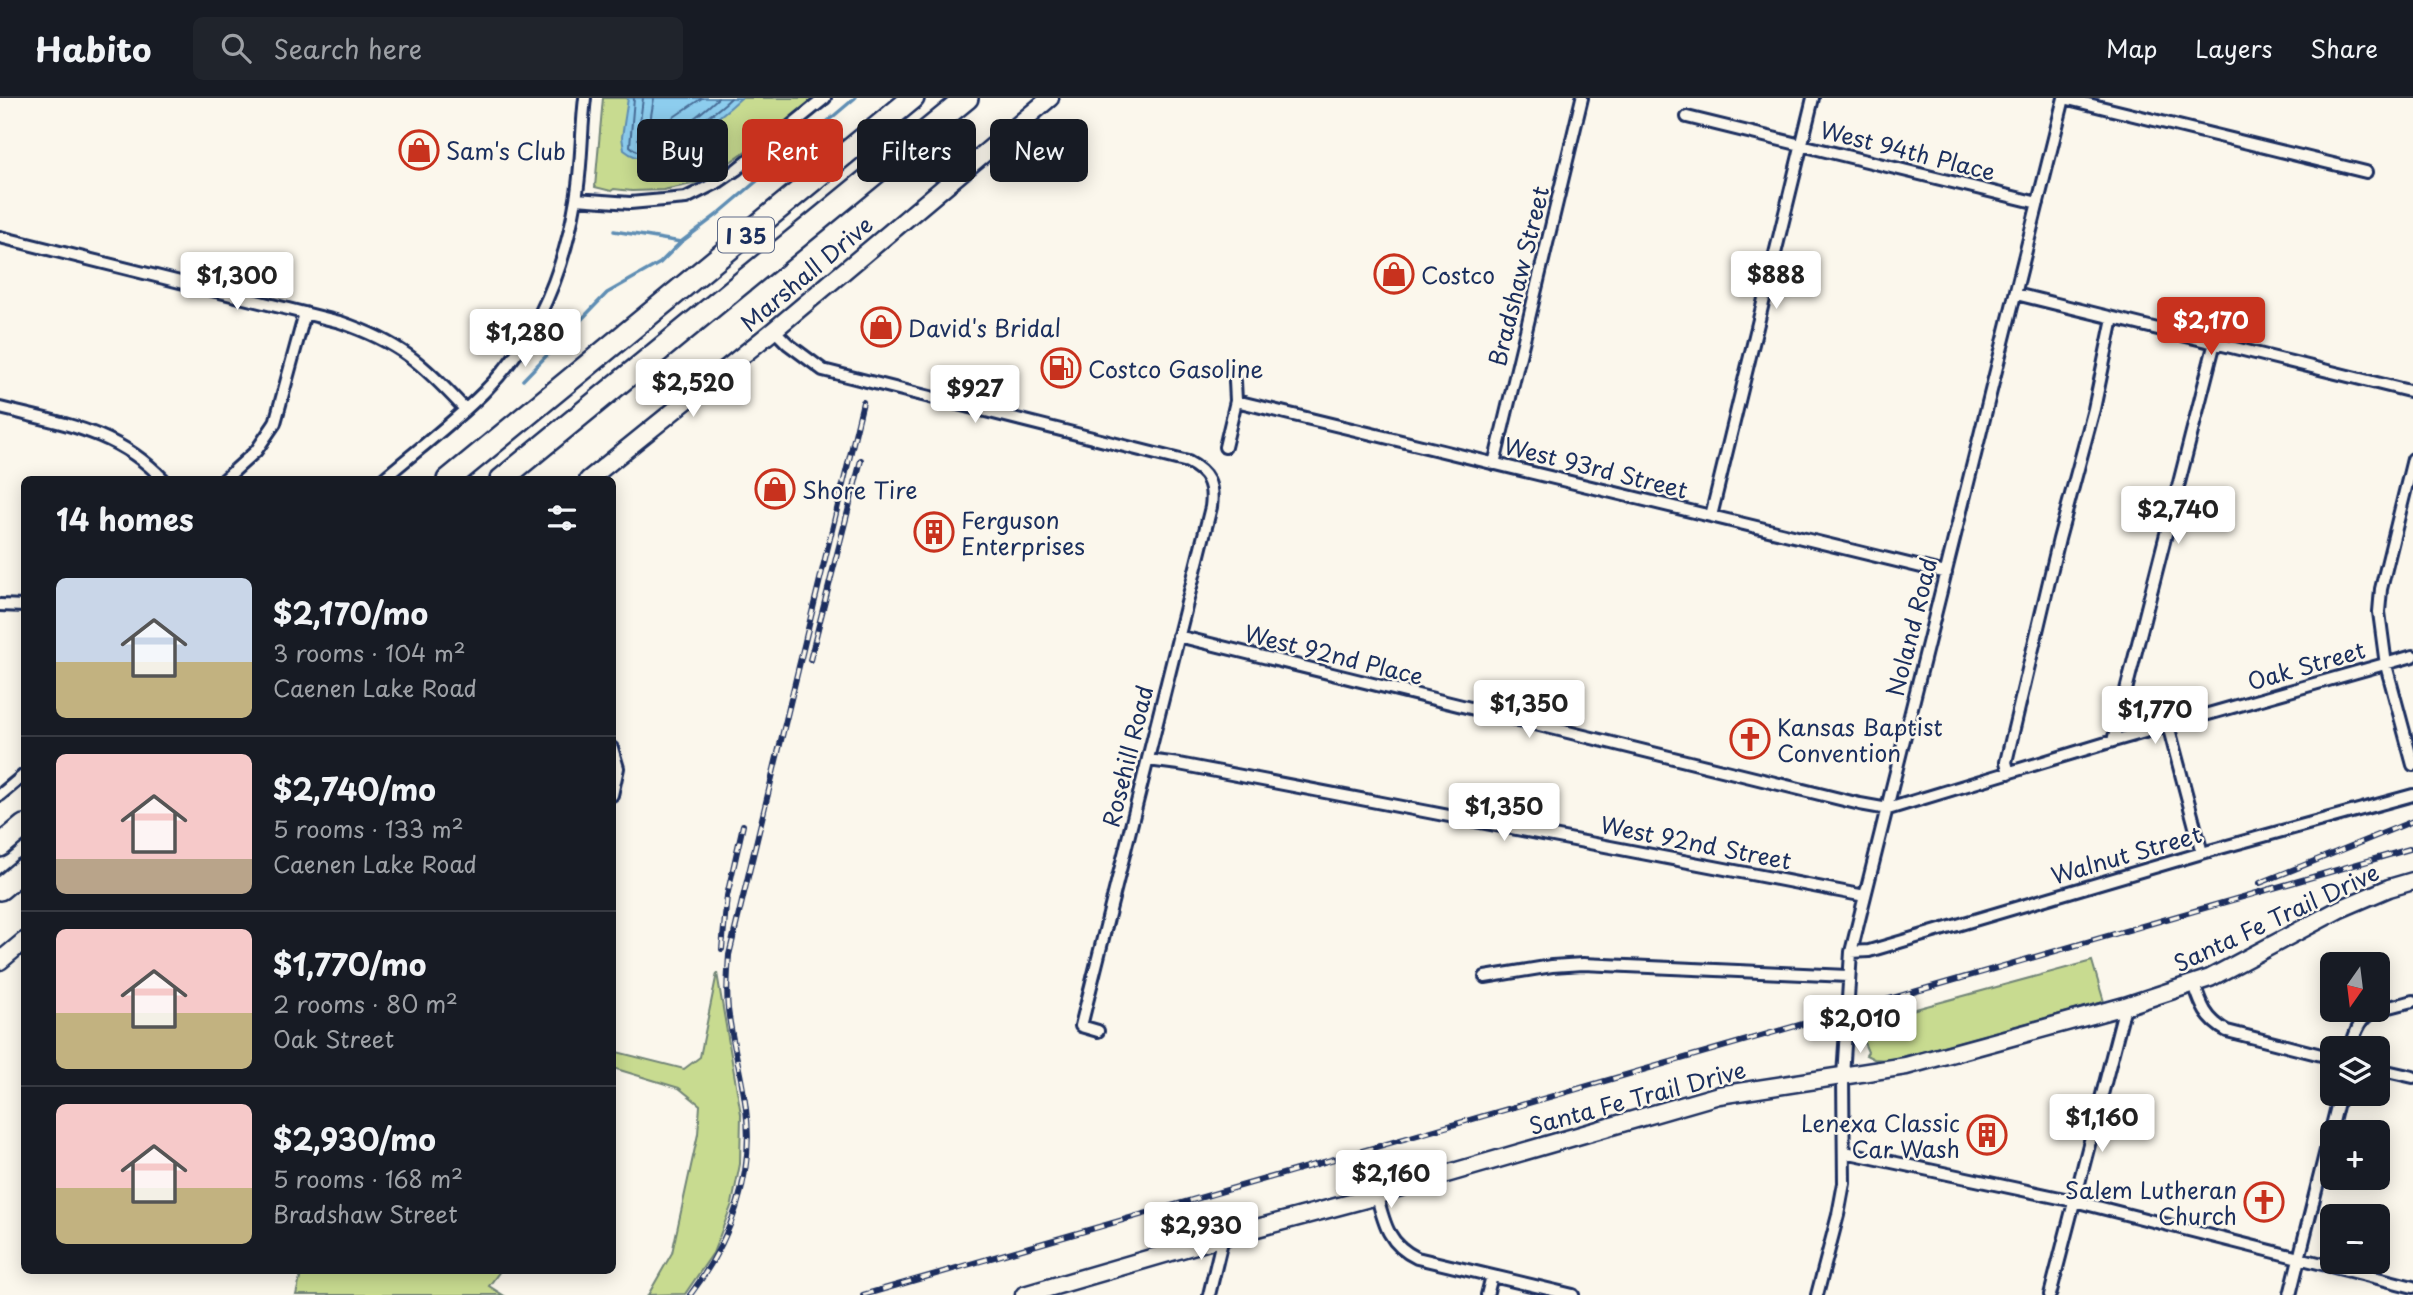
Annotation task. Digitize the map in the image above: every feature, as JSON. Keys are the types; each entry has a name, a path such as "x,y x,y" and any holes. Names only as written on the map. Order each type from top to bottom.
{"highway":[{"name":"I 35","path":"453,476 913,98"},
{"name":"I 35","path":"942,119 967,98"},
{"path":"949,119 982,98"},
{"name":"I 35","path":"506,476 865,182"},
{"path":"0,846 21,828"},
{"path":"0,889 21,872"}],"main road":[{"name":"Marshall Drive","path":"594,476 774,330 1050,98"},
{"name":"Santa Fe Trail Drive","path":"1024,1295 1223,1237 1377,1196 1719,1095 1906,1066 2125,1006 2194,984 2246,961 2340,909 2413,881"},
{"path":"0,961 21,943"}],"street":[{"path":"387,476 484,392 512,360 549,298 559,271 576,198 585,98"},
{"path":"576,198 630,203 686,198 728,175 825,98"},
{"name":"Bradshaw Street","path":"1494,464 1582,98"},
{"path":"1711,516 1813,98"},
{"path":"2064,98 2366,172"},
{"name":"Noland Road","path":"1817,1295 1844,1183 1843,1076 1851,952 2064,98"},
{"name":"West 94th Place","path":"1687,117 2038,203"},
{"path":"0,237 305,313 370,332 399,347 424,366 466,408"},
{"path":"2016,294 2413,392"},
{"path":"228,476 256,451 275,423 305,313"},
{"path":"2009,773 2006,762 2094,410 2113,318"},
{"name":"Rosehill Road","path":"774,330 823,370 1188,462 1200,468 1209,478 1213,493 1211,507 1081,1026 1098,1031"},
{"path":"2113,741 2215,342"},
{"path":"1224,447 1236,401 1235,381"},
{"name":"West 93rd Street","path":"1236,401 1946,573"},
{"path":"0,408 88,430 108,438 133,452 160,476"},
{"path":"2413,459 2381,589 2379,612 2386,664 2413,765"},
{"path":"0,605 21,606"},
{"name":"West 92nd Place","path":"1178,636 1475,711 1888,809"},
{"name":"Oak Street","path":"1888,809 2113,741 2413,656"},
{"path":"2168,725 2202,853"},
{"name":"West 92nd Street","path":"1147,760 1866,896"},
{"path":"0,795 21,778"},
{"name":"Walnut Street","path":"1851,952 1869,951 2202,853 2413,795"},
{"path":"1485,977 1583,964 1848,976"},
{"path":"2194,984 2201,1006 2215,1025 2227,1031 2320,1055"},
{"path":"2354,1036 2357,1025 2365,1015 2413,1001"},
{"path":"2050,1295 2125,1006"},
{"path":"2390,1072 2413,1077"},
{"path":"2290,1295 2337,1106"},
{"path":"1845,1152 2074,1201 2413,1287"},
{"path":"1377,1196 1385,1229 1404,1252 1417,1258 1573,1295"},
{"path":"1209,1295 1223,1237"},
{"path":"1487,1295 1492,1276"}],"green space":[{"path":"603,98 819,98 790,119 742,119 742,154 728,164 728,119 637,119 637,182 699,182 663,190 611,191 595,187"},
{"path":"2092,961 2104,1002 1887,1060 1866,1055 1868,1052 1862,1038 1862,1021"},
{"path":"717,973 741,1114 740,1164 732,1204 713,1253 685,1294 648,1295 672,1253 698,1134 700,1105 679,1088 616,1069 616,1052 684,1069 700,1057"},
{"path":"301,1274 498,1274 489,1286 503,1295 296,1295"}],"water":[{"path":"628,98 741,98 716,119 637,119 637,157 624,150 622,137"}],"waterway":[{"path":"614,231 681,242 855,98"},
{"path":"523,380 607,293 660,263 681,242"}],"railway":[{"path":"690,1295 728,1231 743,1183 748,1134 728,1009 729,955 863,402"},
{"path":"810,660 861,460"},
{"path":"2260,883 2413,821"},
{"path":"722,949 727,896 743,825"},
{"path":"863,1295 2413,848"}],"place":[{"name":"Sam's Club","path":"419,150"},
{"name":"Costco","path":"1394,274"},
{"name":"David's Bridal","path":"881,327"},
{"name":"Costco Gasoline","path":"1061,368"},
{"name":"Shore Tire","path":"775,489"},
{"name":"Ferguson Enterprises","path":"934,532"},
{"name":"Kansas Baptist Convention","path":"1750,739"},
{"name":"Lenexa Classic Car Wash","path":"1987,1135"},
{"name":"Salem Lutheran Church","path":"2264,1202"}]}
